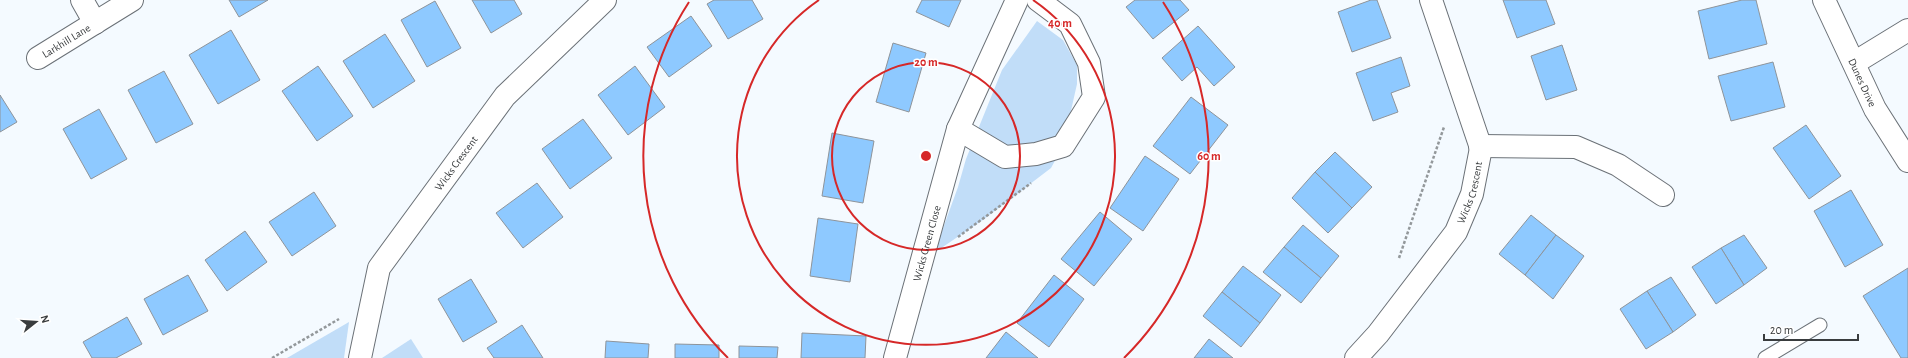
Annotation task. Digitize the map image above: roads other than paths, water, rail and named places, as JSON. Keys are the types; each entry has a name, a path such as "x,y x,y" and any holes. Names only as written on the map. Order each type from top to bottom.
{"street":[{"name":"Larkhill Lane","path":"82,0 95,23"},
{"name":"Larkhill Lane","path":"38,58 132,0"},
{"name":"Wicks Crescent","path":"360,358 379,268 505,96 605,0"},
{"name":"Wicks Green Close","path":"895,358 958,129 1017,0"},
{"path":"958,129 1005,157 1036,154 1063,146 1094,97 1088,63 1070,24 1038,0"},
{"name":"Wicks Crescent","path":"1356,358 1378,334 1456,232 1472,194 1480,146 1431,0"},
{"name":"Dunes Drive","path":"1824,0 1876,109 1908,161"},
{"path":"1854,63 1908,30"},
{"path":"1480,146 1576,148 1618,164 1663,195"}],"lane":[{"path":"1765,358 1820,325"}]}
